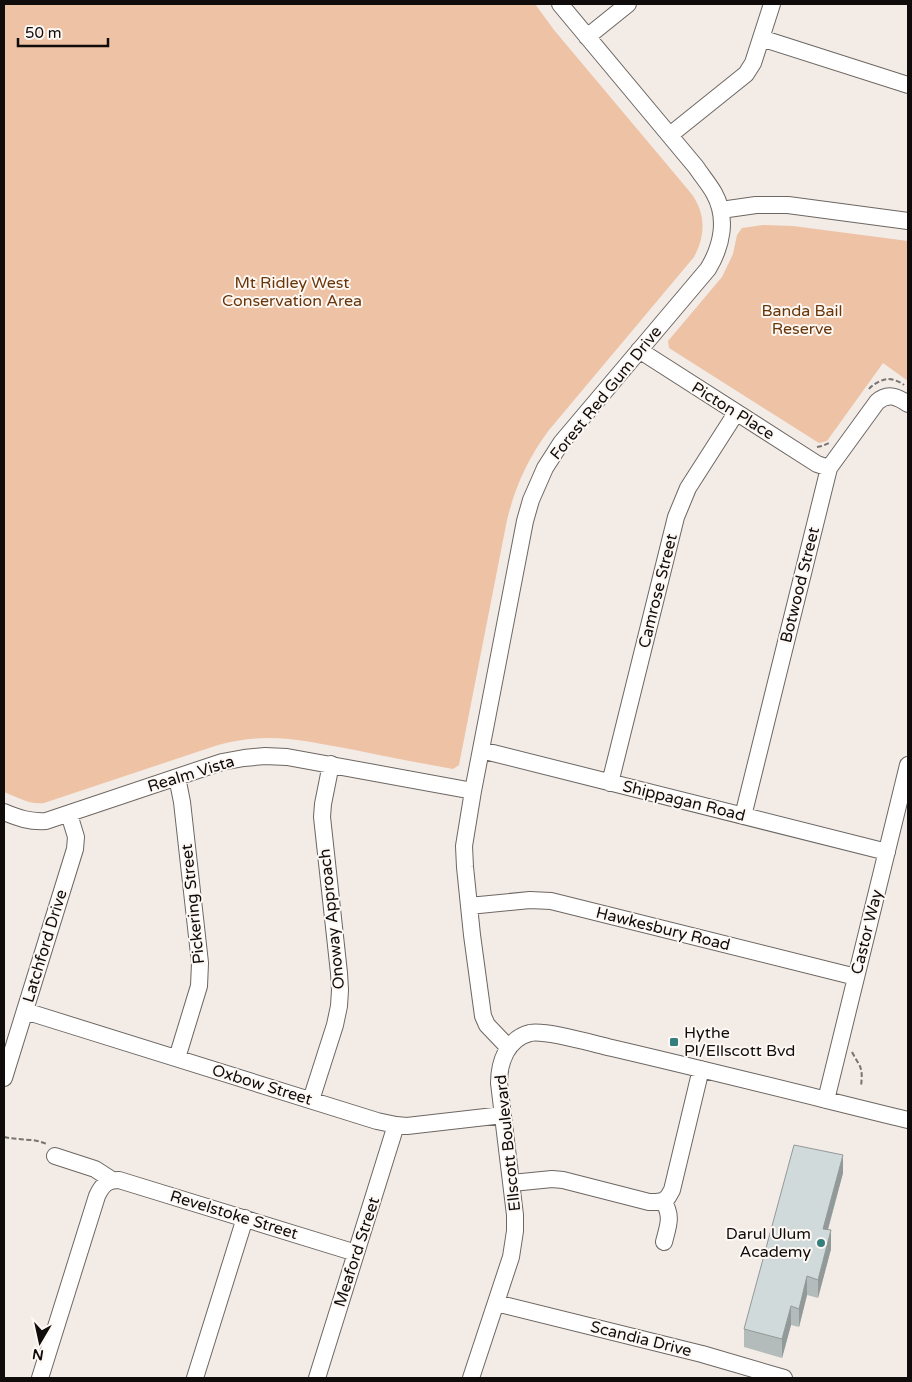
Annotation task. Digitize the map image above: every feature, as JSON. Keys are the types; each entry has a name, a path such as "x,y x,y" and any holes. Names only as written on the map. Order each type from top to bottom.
{"street":[{"name":"Forest Red Gum Drive","path":"508,1047 487,1025 483,1016 469,906 464,846 525,521 531,500 545,468 561,444 708,269 716,257 723,224 721,210 715,194 696,167 560,4"},
{"path":"587,37 628,4"},
{"path":"670,135 746,74 753,63 772,4"},
{"path":"761,38 908,85"},
{"path":"721,210 788,205 908,221"},
{"name":"Picton Place","path":"639,350 817,464 830,468"},
{"name":"Botwood Street","path":"743,816 830,468 881,398 892,396 900,398 908,404"},
{"name":"Camrose Street","path":"610,783 676,517 688,488 736,413"},
{"name":"Shippagan Road","path":"481,750 886,852"},
{"name":"Realm Vista","path":"4,812 24,820 46,821 222,762 265,756 287,757 330,764 473,791"},
{"name":"Onoway Approach","path":"311,1100 335,1025 339,1006 339,973 322,817 330,764"},
{"name":"Castor Way","path":"826,1100 908,765"},
{"name":"Pickering Street","path":"177,777 182,802 200,963 199,986 177,1058"},
{"name":"Latchford Drive","path":"4,1078 75,849 76,837 69,814"},
{"name":"Hawkesbury Road","path":"469,906 530,900 551,901 856,977"},
{"name":"Oxbow Street","path":"25,1010 377,1121 396,1125 423,1124 503,1115"},
{"path":"508,1047 521,1036 541,1033 701,1069 908,1120"},
{"name":"Ellscott Boulevard","path":"471,1378 514,1244 515,1215 499,1074 500,1064 508,1047"},
{"path":"512,1183 552,1179 562,1180 648,1202 664,1201 672,1190 701,1069"},
{"name":"Meaford Street","path":"317,1378 396,1125"},
{"name":"Revelstoke Street","path":"55,1151 95,1169 112,1180 119,1180 356,1253"},
{"path":"40,1378 97,1196 106,1182 112,1180"},
{"path":"664,1201 669,1215 664,1242"},
{"path":"195,1378 245,1218"},
{"name":"Scandia Drive","path":"496,1303 702,1354 784,1378"}],"path":[{"path":"866,393 872,385 888,379 901,383 908,388"},
{"path":"815,447 828,444 834,437"},
{"path":"852,1051 863,1071 861,1087"},
{"path":"4,1137 36,1141 55,1151"}],"green space":[{"name":"Mt Ridley West Conservation Area","path":"4,4 535,4 554,30 695,200 701,216 702,232 694,257 549,430 535,451 518,484 507,520 459,765 453,769 303,741 270,738 236,741 218,745 44,803 29,802 4,792"},
{"name":"Banda Bail Reserve","path":"763,225 793,226 908,241 908,381 883,363 827,441 819,443 669,348 668,341 722,277 733,254 737,235 742,228"}],"building":[{"path":"794,1145 843,1155 823,1229 831,1230 818,1280 807,1276 799,1309 791,1306 782,1339 744,1329"}],"place":[{"name":"Hythe Pl/Ellscott Bvd","path":"674,1042"},
{"name":"Darul Ulum Academy","path":"821,1243"}]}
